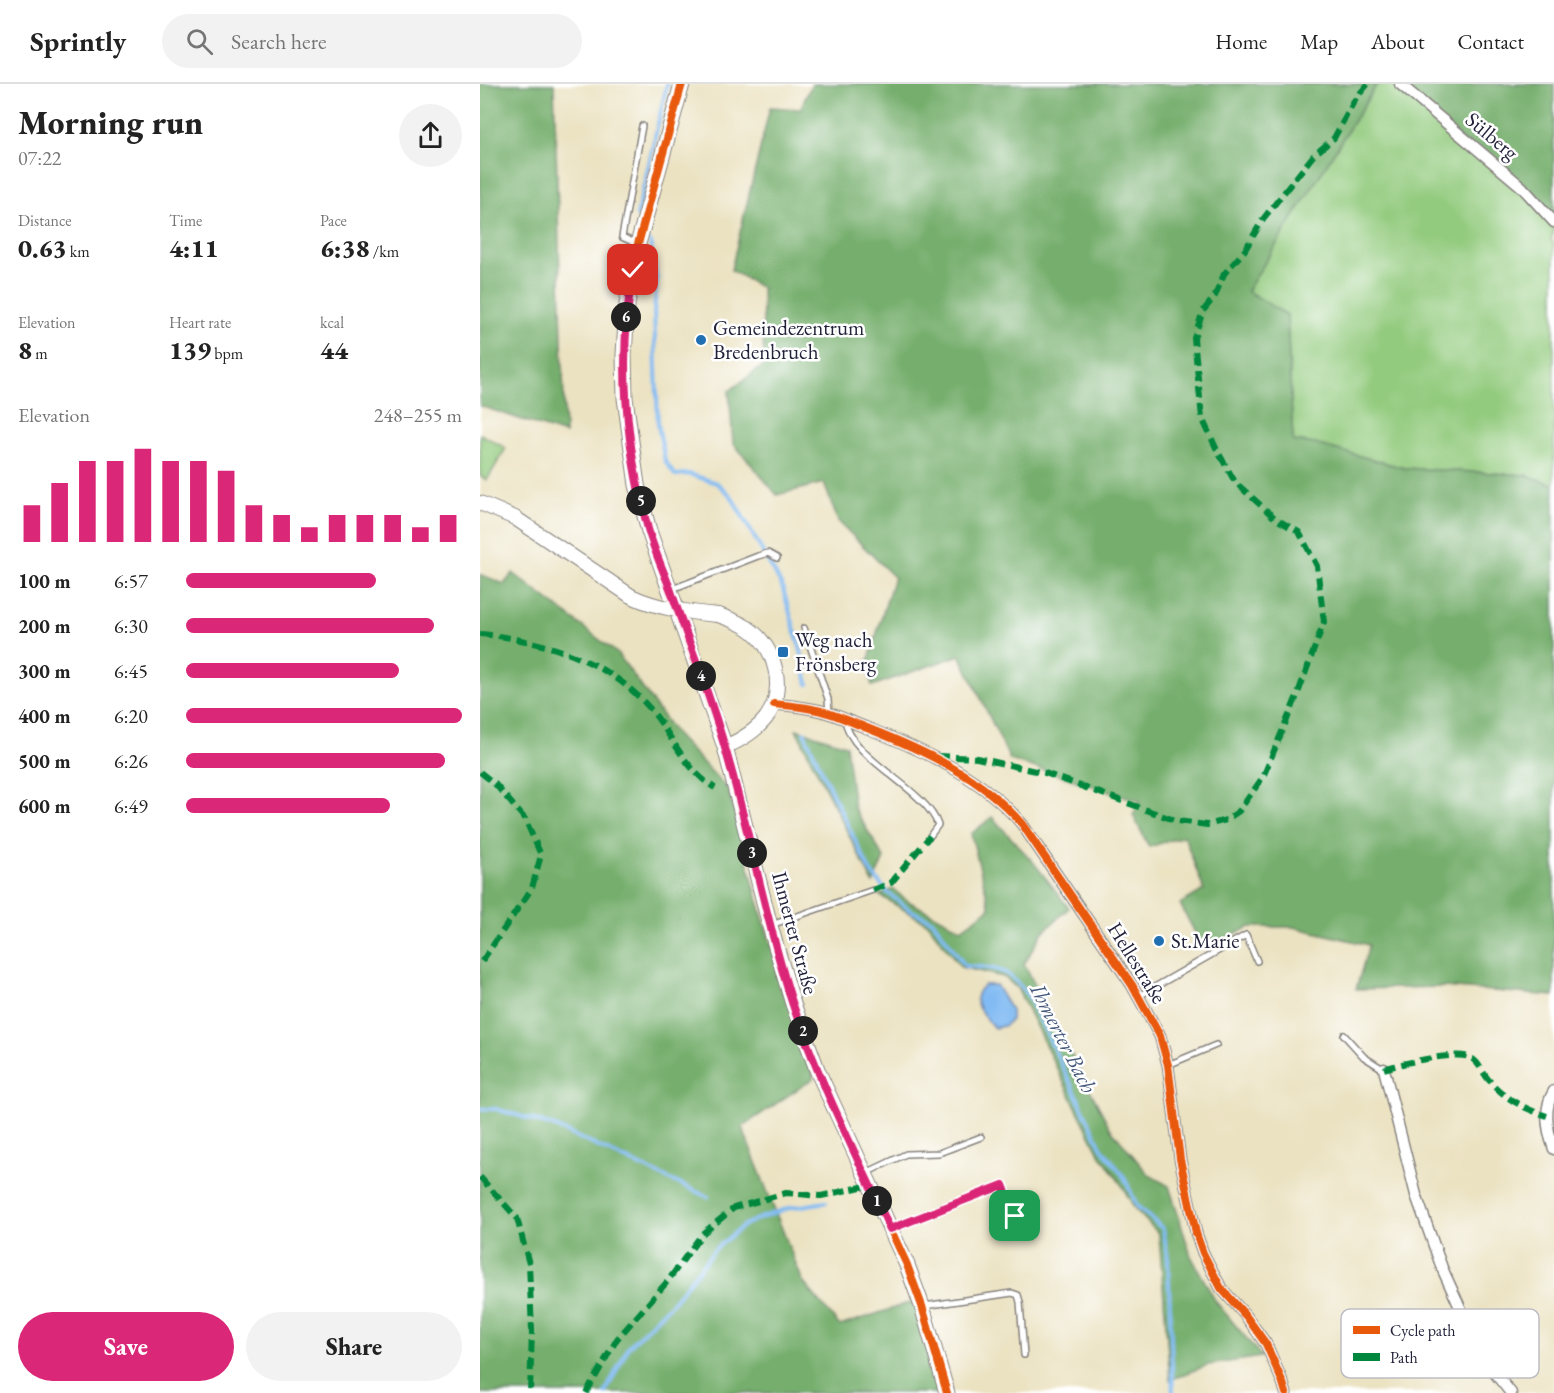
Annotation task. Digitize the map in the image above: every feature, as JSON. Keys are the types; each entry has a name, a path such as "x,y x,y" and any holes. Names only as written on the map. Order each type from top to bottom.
{"main road":[{"name":"Ihmerter Straße","path":"682,84 638,244 626,310 625,398 637,485 649,531 725,747 770,926 793,1004 815,1062 922,1306 947,1393"}],"street":[{"name":"Sülberg","path":"1400,84 1522,187 1554,222"},
{"path":"480,503 515,518 631,596 669,609 718,615 749,628 766,646 776,670 777,692 767,717 744,738 725,747"},
{"name":"Hellestraße","path":"774,704 829,713 930,755 970,779 1007,806 1040,848 1138,996 1160,1036 1168,1065 1172,1109 1185,1188 1203,1253 1221,1288 1246,1316 1266,1344 1286,1393"},
{"path":"1384,1069 1416,1195 1442,1269 1460,1309"},
{"path":"1554,1091 1548,1101 1547,1116 1554,1149"},
{"path":"1500,1378 1511,1393"}],"lane":[{"path":"638,244 622,237 642,126"},
{"path":"670,590 758,556 768,554 777,558"},
{"path":"804,628 828,699 829,713"},
{"path":"845,719 848,731 859,745 935,816 938,825 930,836"},
{"path":"770,926 873,891"},
{"path":"1138,996 1246,935 1257,961"},
{"path":"1344,1035 1364,1057 1384,1069"},
{"path":"1168,1065 1216,1045"},
{"path":"865,1173 906,1154 939,1153 981,1137"},
{"path":"890,1229 1003,1185 1015,1216"},
{"path":"922,1306 1012,1293 1018,1295 1024,1355"}],"green space":[{"path":"480,84 554,84 565,434 480,406"},
{"path":"812,84 1377,84 1247,291 1287,315 1293,441 1315,444 1404,468 1526,475 1554,485 1554,996 1443,987 1356,989 1369,945 1293,927 1250,927 1203,948 1180,904 1204,890 1184,836 1149,847 1133,815 1140,801 1010,760 960,655 872,686 867,665 894,577 838,521 824,483 777,495 733,443 729,391 764,365 762,288 731,270 770,107 800,109"},
{"path":"1377,84 1396,84 1521,189 1554,225 1551,239 1554,244 1554,485 1526,475 1404,468 1315,444 1293,441 1287,315 1247,291"},
{"path":"1396,84 1554,84 1554,225 1521,189"},
{"path":"480,434 506,448 487,480 480,476"},
{"path":"513,573 618,654 677,736 728,789 762,915 814,1078 742,1127 803,1282 840,1326 915,1301 941,1393 480,1393 480,574 504,584"},
{"path":"796,729 846,745 854,808 884,858 873,883"},
{"path":"992,817 1034,863 1069,908 1042,933 1024,964 1110,1128 1149,1175 1169,1186 1191,1256 1216,1302 1262,1357 1208,1365 1170,1380 1159,1234 1135,1209 1098,1151 1017,988 1004,977 961,967 927,923 879,895 893,889 906,900 961,929 990,908 971,834"}],"water":[{"path":"984,985 996,985 1011,1010 1011,1020 1004,1026 994,1028 978,1007 976,996"}],"waterway":[{"name":"Ihmerter Bach","path":"637,216 667,84"},
{"name":"Ihmerter Bach","path":"650,241 657,279 654,311 658,425 665,461 675,475 689,474 717,483 731,496 782,586 808,684"},
{"name":"Ihmerter Bach","path":"804,732 870,871 888,893 910,910 933,921 965,966 1002,971 1021,987 1029,997 1101,1147 1124,1177 1137,1206 1163,1229 1168,1259 1173,1393"},
{"path":"480,1109 496,1109 553,1126 708,1197"},
{"path":"605,1393 629,1346 672,1303 715,1249 744,1225 755,1220 789,1208 826,1202"}],"marked path":[{"path":"937,756 977,758 1045,773 1177,821 1207,825 1226,820 1239,811 1263,777 1297,696 1324,622 1317,566 1299,532 1276,519 1235,482 1217,450 1202,418 1194,338 1203,311 1215,296 1224,274 1245,250 1263,219 1313,156 1334,138 1356,98 1368,84"},
{"path":"480,634 528,641 551,648 596,666 616,678 652,711 687,763 715,788"},
{"path":"480,772 495,784 525,819 541,855 532,888 480,964"},
{"path":"873,890 891,883 930,836"},
{"path":"1384,1069 1428,1059 1454,1056 1471,1058 1494,1086 1508,1097 1522,1106 1547,1116"},
{"path":"480,1177 517,1218 529,1264 532,1330 530,1393"},
{"path":"586,1393 617,1339 667,1282 702,1234 734,1208 786,1193 821,1196 870,1185"}],"cycle path":[{"path":"682,84 638,244 627,304 624,355 625,398 637,485 649,531 725,747 770,926 793,1004 818,1072 907,1265 922,1306 947,1393"},
{"path":"774,704 822,711 930,756 989,792 1022,824 1132,985 1160,1036 1168,1065 1180,1159 1196,1233 1203,1253 1221,1288 1246,1316 1266,1344 1286,1393"}],"place":[{"name":"Gemeindezentrum Bredenbruch","path":"701,340"},
{"name":"Weg nach Frönsberg","path":"783,652"},
{"name":"St.Marie","path":"1159,941"}],"route":[{"path":"633,270 626,310 624,355 625,398 637,485 649,531 725,747 778,956 818,1072 890,1229 1003,1185 1015,1216"}]}
